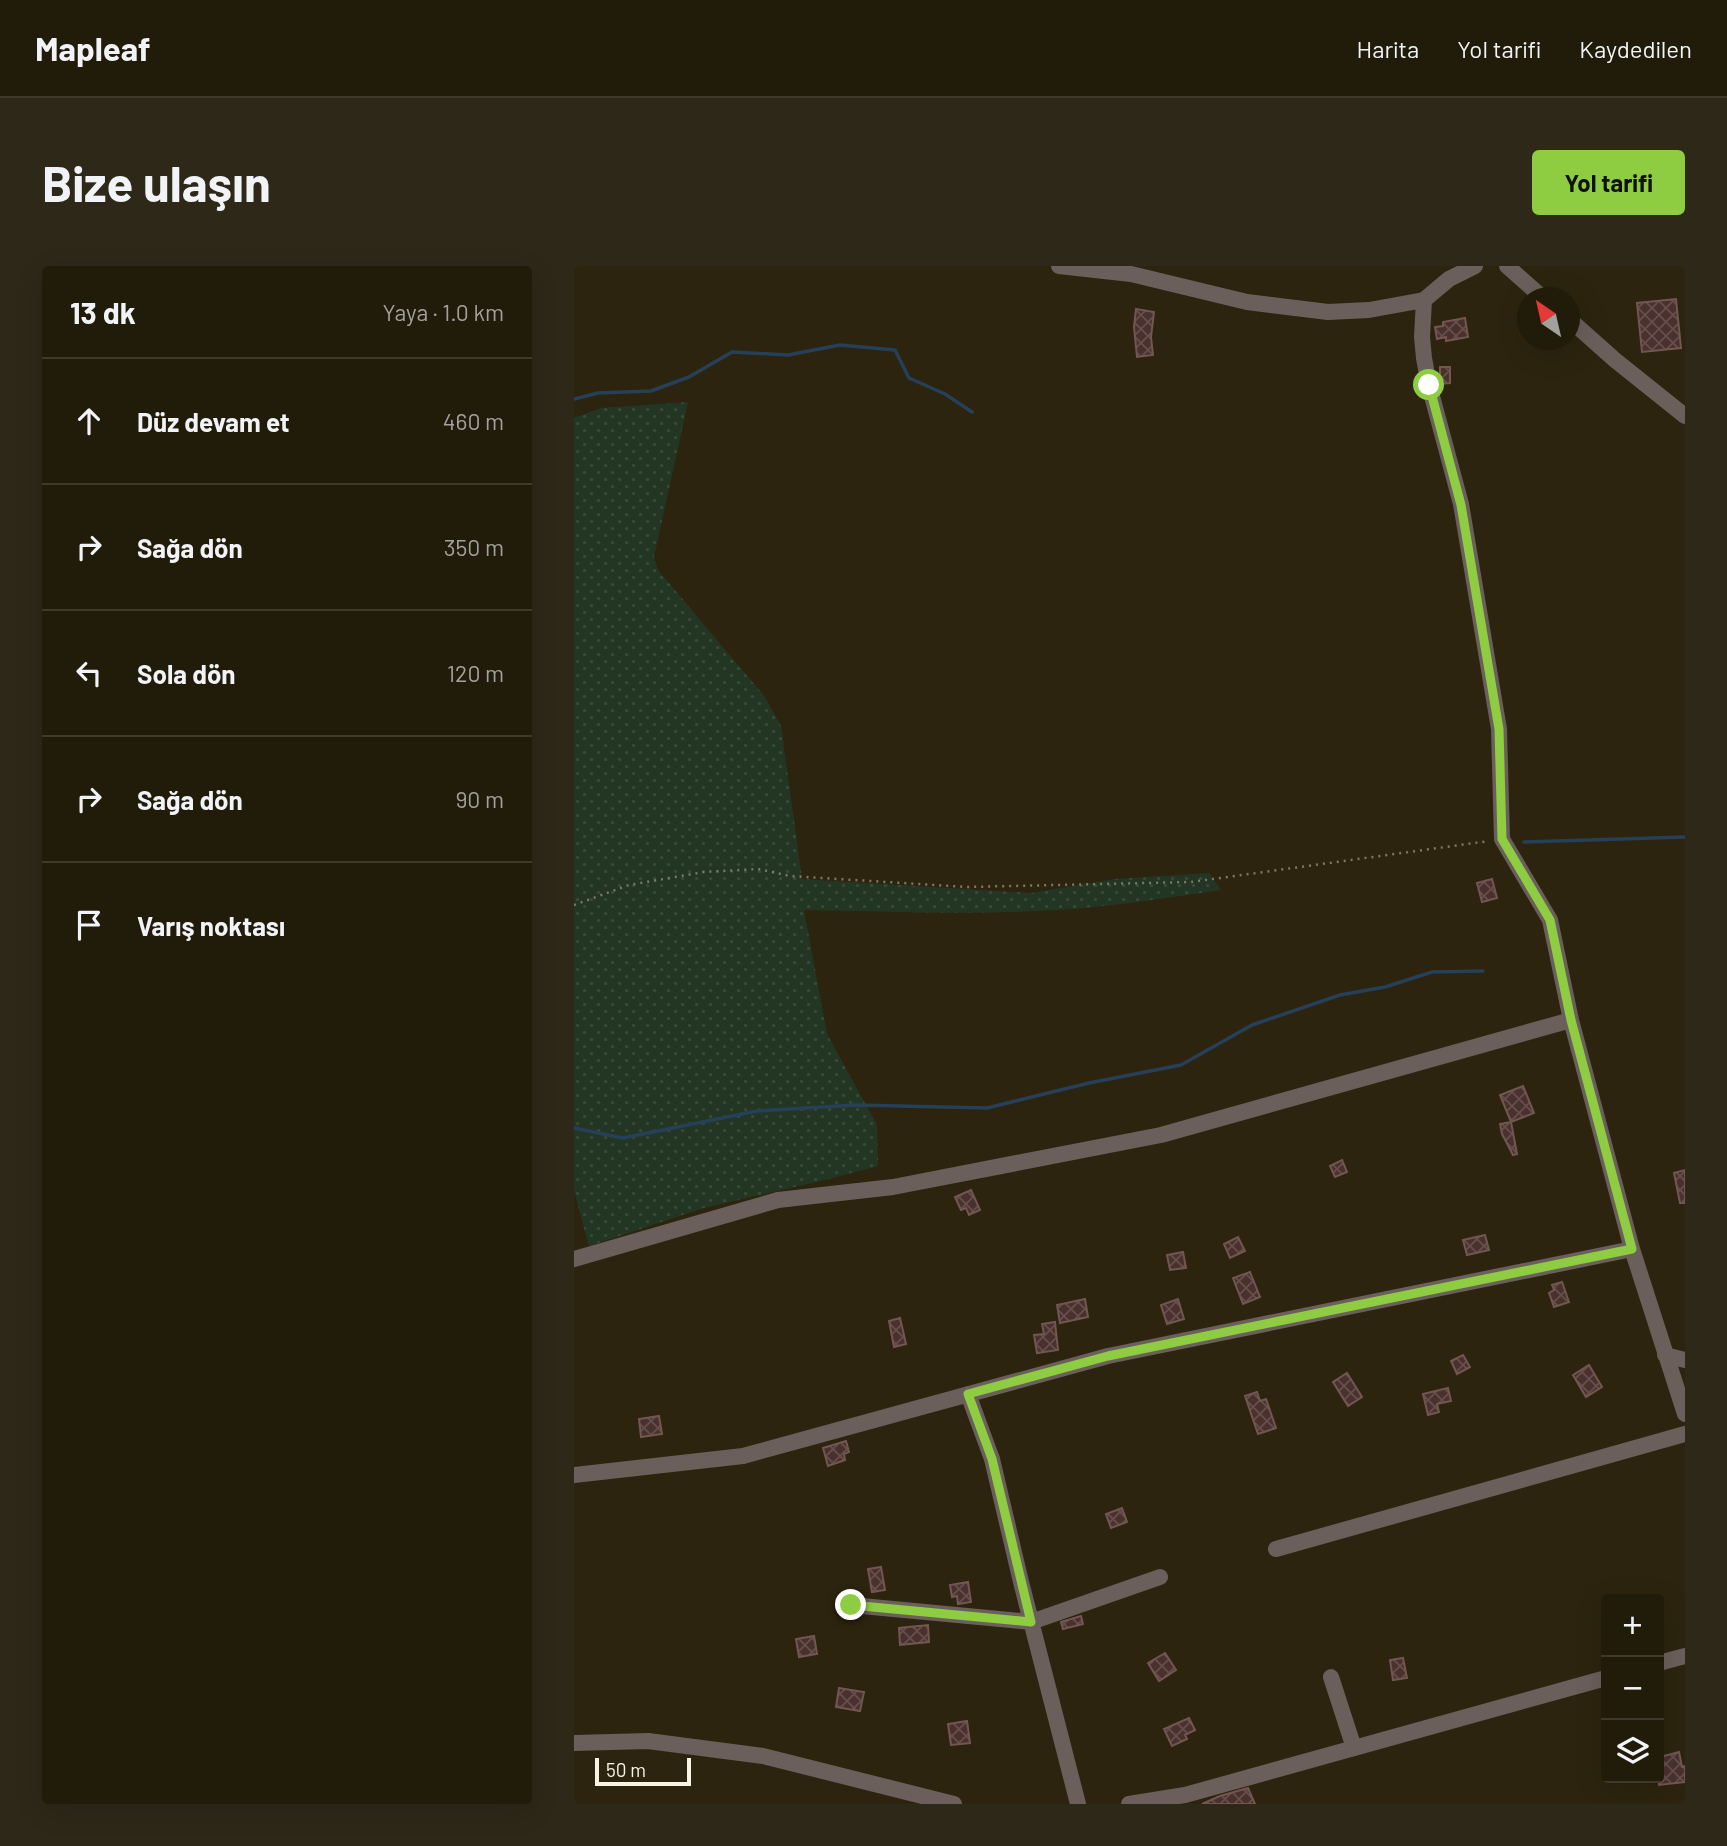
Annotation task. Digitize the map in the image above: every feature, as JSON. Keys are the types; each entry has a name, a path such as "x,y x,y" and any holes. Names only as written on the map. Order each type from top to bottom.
{"street":[{"path":"1059,266 1131,274 1247,302 1328,312 1369,310 1424,300 1449,279 1475,266"},
{"path":"1507,266 1531,287"},
{"path":"1424,300 1424,358 1461,505 1499,729 1502,839 1550,920 1571,1020 1632,1249 1685,1414"},
{"path":"1580,329 1685,416"},
{"path":"574,1258 778,1200 893,1186 1161,1135 1571,1020"},
{"path":"574,1475 743,1456 1108,1356 1632,1249"},
{"path":"1665,1355 1685,1360"},
{"path":"968,1394 992,1459 1078,1804"},
{"path":"1276,1549 1685,1434"},
{"path":"851,1605 1031,1622 1160,1577"},
{"path":"1664,1662 1685,1656"},
{"path":"1331,1676 1353,1748"},
{"path":"1129,1804 1185,1795 1601,1679"},
{"path":"574,1743 648,1741 763,1756 954,1804"}],"path":[{"path":"574,905 629,885 704,872 758,869 790,876 967,887 1191,882 1502,839"}],"green space":[{"path":"688,402 654,557 658,570 765,697 781,726 802,879 1031,893 1115,879 1209,873 1221,890 1058,910 948,913 804,910 827,1034 877,1125 878,1166 704,1208 589,1246 574,1191 574,418 601,408"}],"building":[{"path":"1676,299 1681,348 1642,352 1637,303"},
{"path":"1136,309 1154,312 1151,337 1153,355 1137,357 1134,327"},
{"path":"1465,318 1468,337 1446,341 1446,337 1437,339 1435,327 1443,326 1443,322"},
{"path":"1440,367 1450,367 1450,383 1440,384"},
{"path":"1492,879 1497,898 1482,902 1477,883"},
{"path":"1523,1086 1534,1113 1511,1122 1500,1095"},
{"path":"1511,1122 1517,1154 1513,1155 1500,1124"},
{"path":"1342,1160 1347,1172 1335,1177 1330,1166"},
{"path":"1685,1170 1685,1203 1680,1203 1674,1173"},
{"path":"971,1190 980,1210 969,1215 966,1208 961,1210 955,1197"},
{"path":"1485,1235 1489,1250 1467,1255 1463,1240"},
{"path":"1238,1237 1245,1251 1230,1258 1224,1244"},
{"path":"1183,1252 1186,1268 1170,1270 1167,1255"},
{"path":"1250,1272 1260,1297 1243,1304 1233,1278"},
{"path":"1562,1282 1569,1302 1554,1307 1549,1293 1554,1290 1552,1285"},
{"path":"1085,1299 1088,1317 1060,1323 1057,1305"},
{"path":"1178,1299 1184,1319 1167,1324 1161,1305"},
{"path":"900,1318 906,1344 894,1347 889,1321"},
{"path":"1055,1322 1058,1350 1037,1353 1034,1335 1044,1334 1042,1324"},
{"path":"1463,1355 1470,1367 1457,1374 1451,1361"},
{"path":"1589,1365 1602,1387 1586,1397 1573,1375"},
{"path":"1347,1373 1362,1397 1348,1406 1333,1382"},
{"path":"1448,1388 1451,1401 1437,1404 1439,1412 1428,1415 1423,1394"},
{"path":"1257,1392 1260,1401 1266,1399 1276,1428 1258,1434 1245,1396"},
{"path":"659,1416 662,1434 641,1437 639,1419"},
{"path":"846,1441 849,1452 844,1454 845,1460 828,1466 823,1448"},
{"path":"1122,1508 1127,1522 1111,1528 1106,1514"},
{"path":"881,1567 885,1590 872,1592 868,1569"},
{"path":"968,1582 971,1602 958,1604 957,1596 952,1597 950,1585"},
{"path":"1081,1616 1083,1624 1063,1629 1061,1622"},
{"path":"928,1625 929,1642 900,1645 899,1628"},
{"path":"814,1636 817,1654 799,1657 796,1639"},
{"path":"1165,1653 1176,1670 1159,1681 1148,1663"},
{"path":"1403,1658 1407,1678 1393,1680 1390,1660"},
{"path":"839,1688 864,1692 860,1711 836,1707"},
{"path":"1189,1718 1195,1730 1185,1735 1187,1739 1172,1746 1164,1729"},
{"path":"967,1721 970,1743 951,1745 948,1724"},
{"path":"1679,1752 1682,1767 1685,1766 1685,1782 1659,1785 1664,1783 1664,1756"},
{"path":"1248,1788 1255,1804 1202,1804 1220,1796"}],"waterway":[{"path":"574,399 598,393 651,391 689,377 732,352 788,355 840,345 895,350 909,378 945,394 972,412"},
{"path":"1524,842 1685,837"},
{"path":"574,1128 623,1138 757,1111 856,1105 987,1108 1089,1083 1181,1065 1252,1025 1340,995 1385,987 1432,972 1483,971"}],"route":[{"path":"851,1605 1031,1622 992,1459 968,1394 1108,1356 1632,1249 1571,1020 1550,920 1502,839 1499,729 1461,505 1429,385"}]}
